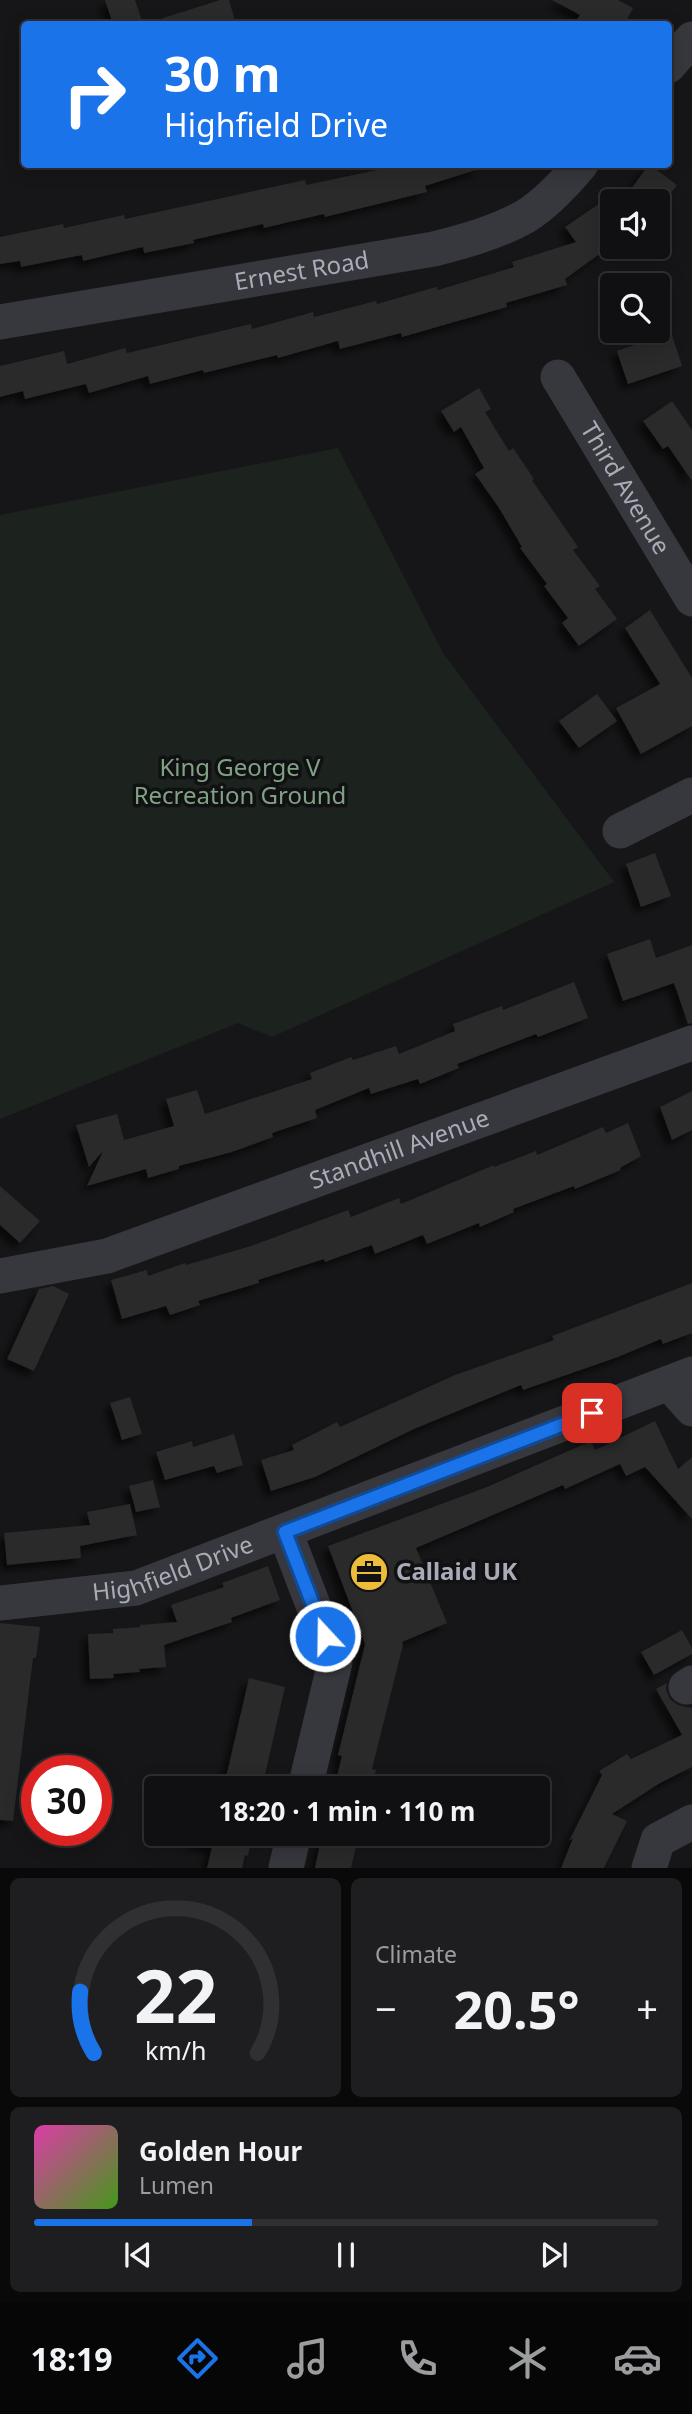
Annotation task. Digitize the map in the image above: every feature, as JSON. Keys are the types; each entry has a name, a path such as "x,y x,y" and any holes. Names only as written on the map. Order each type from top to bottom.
{"street":[{"path":"672,61 692,38"},
{"name":"Ernest Road","path":"0,322 434,249 478,237 526,215 561,188 578,168"},
{"name":"Third Avenue","path":"558,377 692,599"},
{"path":"620,831 692,796"},
{"name":"Standhill Avenue","path":"0,1276 107,1255 692,1043"},
{"path":"681,1379 692,1409"},
{"name":"Highfield Drive","path":"0,1603 136,1588 681,1379"},
{"path":"285,1532 335,1662 308,1776"},
{"path":"649,1868 659,1840 692,1822"},
{"path":"286,1868 291,1846"}],"green space":[{"name":"King George V Recreation Ground","path":"338,448 443,653 614,882 272,1037 238,1023 0,1119 0,515"}],"building":[{"path":"105,0 135,0 142,21 112,21"},
{"path":"220,0 229,0 235,21 157,21"},
{"path":"552,0 618,0 633,8 626,21 576,21 580,15"},
{"path":"386,168 479,169 425,186 427,192 325,217 324,214 264,228 263,224 193,240 194,243 144,253 143,247 83,261 82,255 21,267 20,261 0,264 0,237 63,224 64,228 124,215 125,219 305,180 306,185"},
{"path":"646,168 654,168 677,185 670,194 670,189 631,189"},
{"path":"600,203 600,254 565,279 567,285 506,303 507,307 402,337 401,333 340,349 338,341 278,358 277,355 204,373 203,370 150,384 148,376 89,393 86,384 25,399 23,391 0,397 0,366 64,351 67,364 125,348 127,353 251,324 252,329 313,312 314,317 376,301 377,304 436,287 438,290 514,267 512,262 576,242 565,227"},
{"path":"670,332 682,366 628,384 617,351 640,343 670,343"},
{"path":"479,388 491,409 485,412 509,451 513,448 578,547 573,550 600,586 595,589 617,619 579,646 562,623 568,618 544,586 547,584 520,548 522,547 499,508 475,474 484,468 461,427 454,432 441,411"},
{"path":"672,401 692,430 692,481 668,446 663,449 643,421"},
{"path":"650,610 692,678 692,726 641,754 616,708 660,684 625,628"},
{"path":"597,694 617,721 579,748 559,721"},
{"path":"655,853 671,896 641,907 626,864"},
{"path":"650,939 656,958 692,945 692,1023 688,1024 674,983 623,1001 607,954"},
{"path":"574,982 588,1018 538,1037 536,1034 457,1064 459,1068 420,1084 418,1079 371,1094 369,1088 315,1110 317,1118 272,1133 273,1137 232,1152 179,1166 179,1169 148,1178 146,1169 87,1186 103,1151 89,1167 76,1125 117,1114 124,1140 174,1126 166,1099 197,1090 205,1114 312,1079 310,1073 351,1057 353,1060 396,1046 399,1054 455,1031 453,1024 502,1006 503,1010"},
{"path":"692,1091 692,1130 672,1140 660,1107"},
{"path":"628,1123 641,1156 620,1168 621,1170 575,1189 574,1186 513,1209 514,1212 480,1227 479,1223 427,1244 423,1235 375,1254 372,1245 325,1262 324,1259 258,1280 259,1283 198,1301 200,1305 170,1315 166,1306 122,1319 111,1280 147,1270 148,1276 185,1263 186,1265 251,1246 348,1210 351,1217 399,1198 401,1204 494,1165 536,1151 537,1155 603,1127 606,1133"},
{"path":"0,1186 40,1221 20,1243 0,1225"},
{"path":"692,1283 692,1333 663,1344 661,1339 523,1390 521,1385 414,1429 315,1477 271,1491 261,1460 294,1450 292,1445 337,1422 340,1427 455,1375 554,1340 552,1336"},
{"path":"53,1286 69,1294 34,1371 7,1359 39,1289"},
{"path":"130,1397 142,1434 122,1440 110,1403"},
{"path":"655,1421 678,1469 692,1457 692,1519 645,1467 626,1476 620,1464 565,1489 563,1485 416,1548 447,1623 402,1642 372,1769 376,1770 374,1776 337,1776 342,1756 338,1755 365,1644 328,1546 487,1487 591,1441 595,1450"},
{"path":"234,1434 243,1465 217,1473 214,1466 165,1480 156,1452 192,1441 193,1447"},
{"path":"153,1480 160,1507 136,1512 129,1486"},
{"path":"130,1504 137,1535 80,1546 81,1558 7,1565 4,1533 90,1525 87,1512"},
{"path":"268,1566 280,1600 231,1618 232,1622 164,1645 166,1667 113,1674 114,1678 90,1679 88,1634 113,1633 113,1629 177,1622 171,1605 224,1587 222,1583"},
{"path":"0,1623 40,1627 36,1658 33,1658 13,1821 0,1820"},
{"path":"682,1630 692,1648 692,1654 654,1675 641,1652"},
{"path":"249,1678 285,1687 265,1776 226,1776"},
{"path":"667,1683 670,1699 678,1705 692,1708 692,1767 660,1783 612,1814 627,1821 604,1868 561,1868 573,1838 569,1841 602,1775 599,1771 627,1754 631,1759 682,1735 656,1689"},
{"path":"208,1846 250,1846 242,1868 207,1868 212,1847"},
{"path":"320,1846 356,1846 351,1868 315,1868"}],"place":[{"name":"Callaid UK","path":"369,1572"}],"route":[{"path":"325,1636 285,1532 592,1413"}]}
